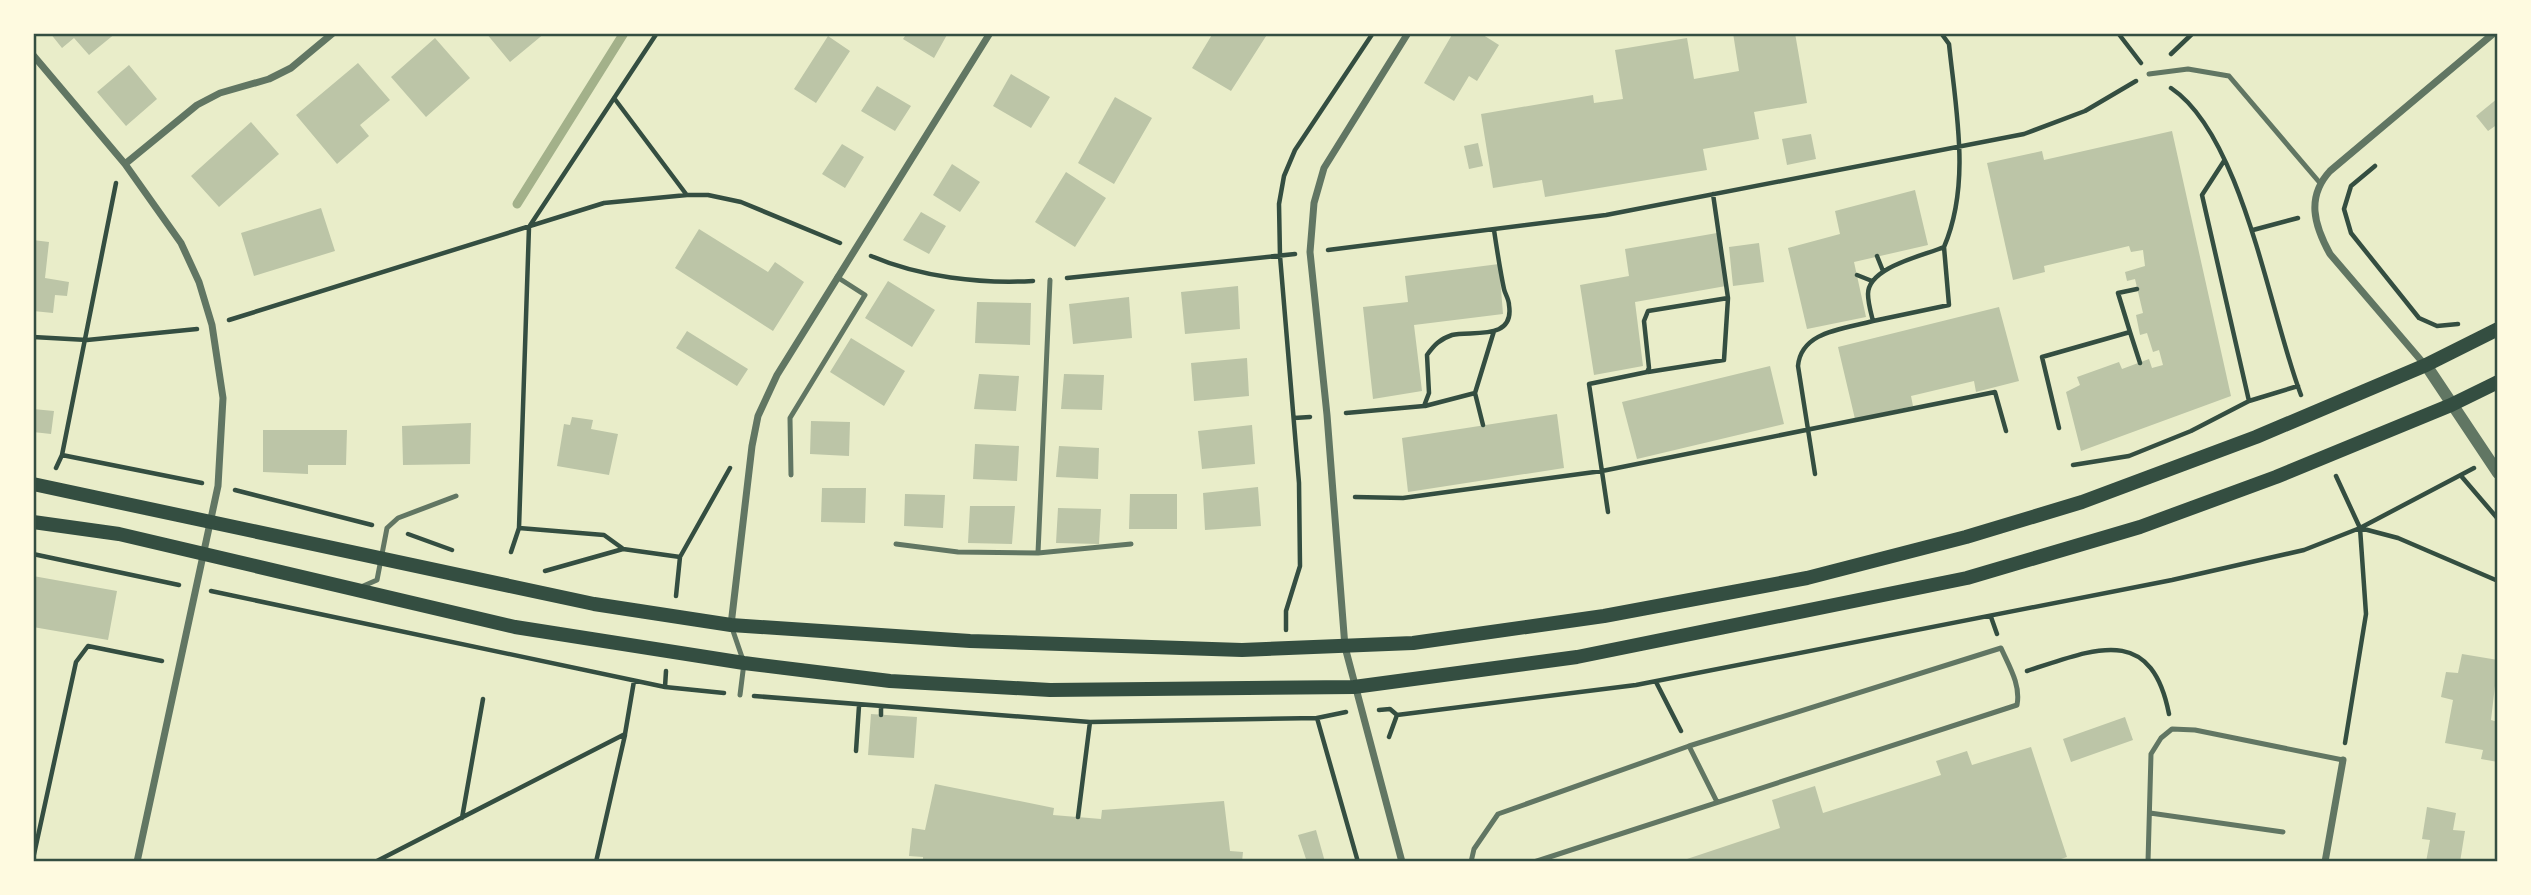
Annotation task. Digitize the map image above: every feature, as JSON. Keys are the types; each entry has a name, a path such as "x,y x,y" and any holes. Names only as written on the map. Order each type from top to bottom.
{"main road":[{"path":"40,485 594,604 674,614 731,625 970,641 1286,649 1345,648 1413,643 1604,616 1807,578 1966,537 2145,480 2308,416 2426,365 2498,330"},
{"path":"33,522 119,534 291,573 352,591 515,627 744,663 890,681 1036,689 1354,687 1577,657 1967,578 2140,527 2276,477 2451,405 2498,382"}],"street":[{"path":"125,164 197,105 220,93 269,79 290,68 333,33"},
{"path":"731,625 752,446 758,416 777,375 990,33"},
{"path":"1402,862 1345,648 1329,441 1310,252 1314,203 1324,168 1408,33"},
{"path":"2494,33 2320,183 2314,197 2319,234 2330,254 2426,365 2498,474"},
{"path":"33,55 125,164 181,243 199,282 212,325 223,398 218,486 137,862"},
{"path":"2325,862 2343,760"}],"lane":[{"path":"2149,74 2188,69 2229,76 2320,183"},
{"path":"791,475 790,418 865,295 837,277"},
{"path":"1038,553 1050,280"},
{"path":"352,591 377,580 387,528 398,518 456,496"},
{"path":"896,544 958,552 1038,553 1131,544"},
{"path":"731,625 744,663 740,695"},
{"path":"1471,862 1474,849 1498,814 1689,746 2001,648 2013,676 2019,694 2017,705 1534,862"},
{"path":"2148,862 2151,754 2161,738 2172,729 2194,730 2343,760"},
{"path":"1689,746 1717,802"},
{"path":"2150,813 2283,832"}],"path":[{"path":"511,552 519,528 529,227 657,33"},
{"path":"1286,649 1286,611 1300,566 1299,483 1280,256 1279,204 1284,176 1295,150 1373,33"},
{"path":"1815,474 1798,366 1799,354 1810,340 1873,321 1949,304 1944,247 1956,202 1959,147 1949,44 1941,33"},
{"path":"2118,33 2149,74 2187,99 2224,161 2248,216 2302,397"},
{"path":"33,337 87,341 194,330 604,203 687,194 741,202 888,264 990,284 1280,256 1606,215 2024,134 2085,111 2149,74"},
{"path":"614,98 687,194"},
{"path":"2224,161 2202,195 2249,401"},
{"path":"40,485 62,455 87,341 117,175 125,164"},
{"path":"2375,166 2351,186 2344,209 2351,233 2419,318 2437,326 2468,322"},
{"path":"1608,512 1589,384 1724,360 1728,298 1713,194"},
{"path":"1424,407 1429,393 1427,355 1436,342 1454,334 1477,335 1494,331 1505,324 1510,306 1505,293 1494,229"},
{"path":"1873,321 1867,292 1872,281 1883,271 1944,247"},
{"path":"1877,256 1883,271"},
{"path":"1857,275 1872,281"},
{"path":"2137,289 2118,293 2140,363"},
{"path":"1647,372 1650,368 1644,321 1648,311 1728,298"},
{"path":"1483,425 1475,393 1494,331"},
{"path":"2060,429 2042,357 2130,332"},
{"path":"2073,465 2129,456 2191,431 2249,401 2298,386"},
{"path":"1355,497 1403,498 1602,471 1995,392 2006,431"},
{"path":"1346,413 1424,407 1475,393"},
{"path":"1294,418 1310,416"},
{"path":"674,614 680,557 733,462 752,446"},
{"path":"2360,528 2462,477 2486,459"},
{"path":"2332,468 2360,528 2366,614 2343,760"},
{"path":"2462,477 2498,519"},
{"path":"519,528 604,535 623,549"},
{"path":"2360,528 2398,538 2498,581"},
{"path":"33,554 196,588"},
{"path":"33,859 76,662 88,646 167,662"},
{"path":"2013,676 2101,648 2129,652 2150,666 2161,685 2172,729"},
{"path":"665,687 667,650"},
{"path":"596,862 634,681"},
{"path":"1656,682 1689,746"},
{"path":"1288,688 1290,718"},
{"path":"462,818 483,699"},
{"path":"856,751 859,706"},
{"path":"881,708 881,715"},
{"path":"1392,749 1389,737 1397,715"},
{"path":"1317,718 1358,862"},
{"path":"1078,817 1090,722"},
{"path":"376,862 625,734"}],"building":[{"path":"50,33 116,33 89,55 74,38 62,48"},
{"path":"486,33 545,33 510,62"},
{"path":"907,33 948,33 934,58 903,39"},
{"path":"1213,33 1268,33 1231,91 1192,68"},
{"path":"1453,33 1480,33 1499,45 1477,81 1469,76 1454,101 1424,83"},
{"path":"1733,33 1795,33 1807,103 1754,112 1759,139 1703,149 1707,170 1545,197 1542,180 1493,188 1481,114 1593,95 1594,103 1623,99 1615,50 1687,38 1694,79 1739,71"},
{"path":"828,36 850,51 816,103 794,89"},
{"path":"435,38 470,78 426,117 391,77"},
{"path":"358,63 390,100 360,125 369,136 337,164 296,115"},
{"path":"129,65 157,99 126,126 97,92"},
{"path":"1011,74 1050,97 1031,128 993,106"},
{"path":"877,86 911,106 895,131 861,111"},
{"path":"1115,97 1152,118 1114,184 1078,163"},
{"path":"2498,98 2498,124 2488,131 2476,116"},
{"path":"251,122 279,154 219,207 191,176"},
{"path":"2172,131 2231,396 2081,451 2066,392 2080,385 2077,377 2119,362 2122,369 2149,359 2152,368 2163,365 2159,350 2153,352 2147,333 2140,335 2136,315 2143,313 2135,279 2127,281 2125,272 2145,266 2143,250 2131,252 2129,246 2044,266 2045,272 2013,280 1987,163 2042,151 2044,160"},
{"path":"1811,134 1816,159 1787,165 1782,139"},
{"path":"1478,143 1483,166 1469,169 1464,146"},
{"path":"842,144 864,157 845,188 822,174"},
{"path":"952,164 980,182 960,212 933,195"},
{"path":"1066,172 1106,198 1075,247 1035,222"},
{"path":"1915,190 1928,245 1854,262 1866,317 1807,329 1788,248 1840,234 1835,211"},
{"path":"321,208 335,251 254,276 241,233"},
{"path":"921,212 946,226 929,254 903,240"},
{"path":"699,229 768,272 775,262 804,282 773,331 675,268"},
{"path":"1717,233 1726,286 1635,302 1643,366 1594,375 1580,285 1629,276 1625,249"},
{"path":"33,240 49,242 45,278 69,282 67,296 55,295 53,313 33,311"},
{"path":"1759,243 1764,282 1733,286 1729,247"},
{"path":"1499,264 1503,314 1414,325 1422,391 1373,399 1363,307 1408,302 1405,276"},
{"path":"888,281 935,310 912,347 865,318"},
{"path":"1238,286 1240,329 1185,334 1181,292"},
{"path":"1129,297 1132,338 1073,344 1069,304"},
{"path":"977,302 1031,303 1030,345 975,343"},
{"path":"1999,307 2019,381 1976,392 1974,381 1911,396 1913,406 1855,419 1838,347"},
{"path":"687,331 748,369 737,386 676,348"},
{"path":"851,338 905,371 884,406 830,372"},
{"path":"1247,358 1249,396 1194,401 1191,363"},
{"path":"1770,366 1784,424 1637,459 1622,402"},
{"path":"979,374 1019,376 1016,411 974,409"},
{"path":"1064,374 1104,375 1102,410 1061,409"},
{"path":"33,409 54,411 51,434 33,432"},
{"path":"1557,414 1564,468 1408,492 1402,438"},
{"path":"572,417 593,420 591,429 618,434 609,475 557,466 564,424 570,425"},
{"path":"811,421 850,422 849,456 810,454"},
{"path":"471,423 470,464 403,465 402,426"},
{"path":"1252,425 1255,464 1202,469 1198,431"},
{"path":"263,430 347,430 346,465 308,465 308,474 263,472"},
{"path":"975,444 1019,446 1017,481 973,479"},
{"path":"1059,446 1099,448 1098,479 1056,477"},
{"path":"1258,487 1261,526 1205,530 1203,493"},
{"path":"822,488 866,488 865,523 821,522"},
{"path":"905,494 945,495 943,528 904,526"},
{"path":"1130,494 1177,494 1177,529 1129,529"},
{"path":"970,506 1015,506 1012,544 968,543"},
{"path":"1058,508 1101,509 1099,544 1056,543"},
{"path":"33,576 117,591 108,640 33,627"},
{"path":"2462,654 2498,660 2491,720 2498,722 2498,762 2481,759 2483,750 2445,743 2453,700 2441,697 2446,672 2458,673"},
{"path":"871,714 917,717 914,758 868,755"},
{"path":"2125,717 2133,740 2071,762 2063,739"},
{"path":"2031,747 2067,857 2052,862 1678,862 1780,828 1772,800 1815,786 1823,813 1941,775 1936,761 1967,751 1972,765"},
{"path":"935,784 1054,808 1053,815 1101,819 1102,810 1224,801 1230,851 1243,852 1242,862 923,862 923,857 909,856 912,828 925,830"},
{"path":"2427,807 2456,813 2453,830 2465,831 2460,862 2426,862 2430,840 2422,839"},
{"path":"1316,830 1325,862 1307,862 1298,835"}],"waterway":[{"path":"517,204 624,33"}]}
